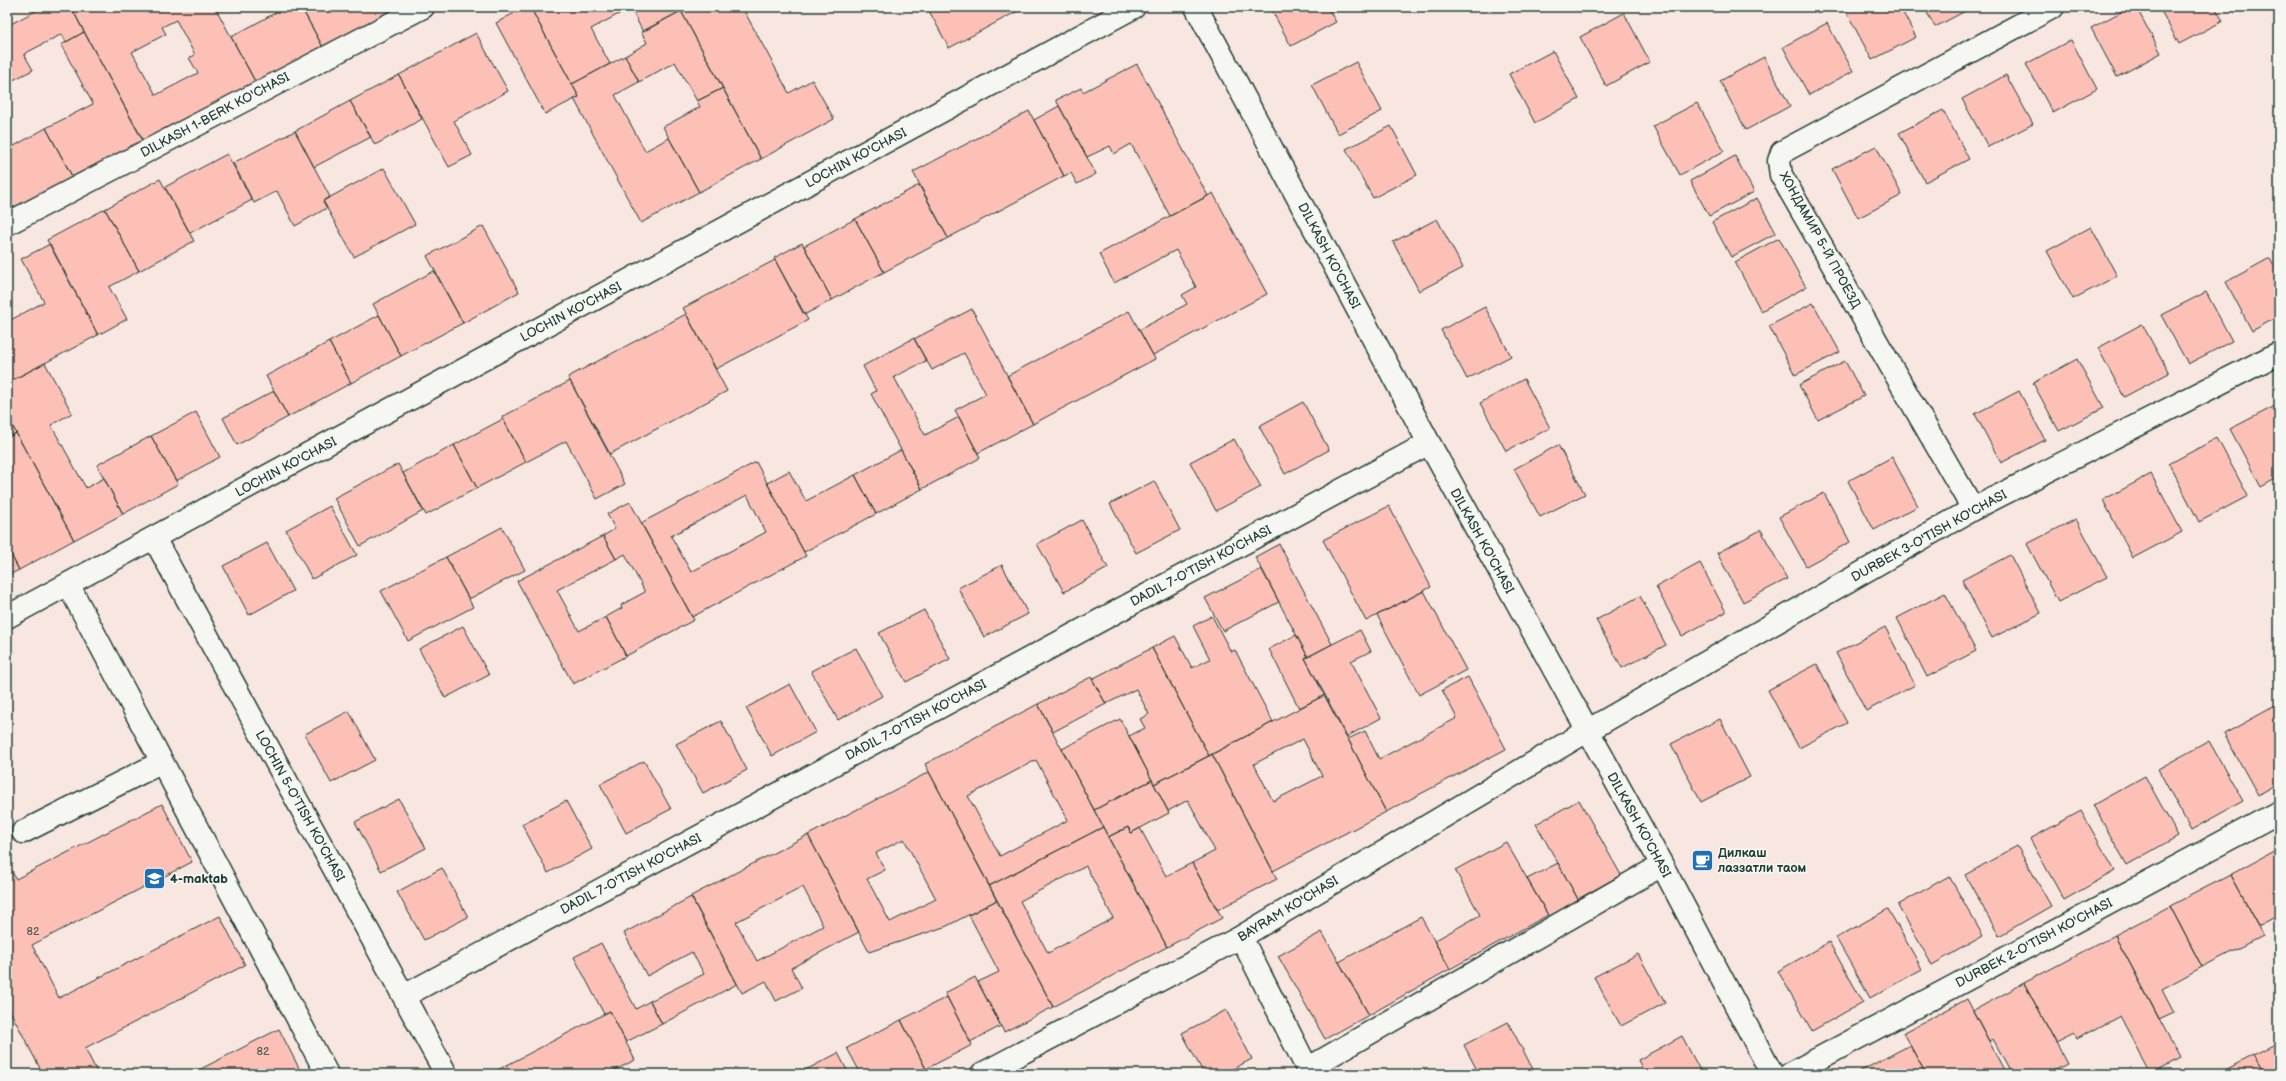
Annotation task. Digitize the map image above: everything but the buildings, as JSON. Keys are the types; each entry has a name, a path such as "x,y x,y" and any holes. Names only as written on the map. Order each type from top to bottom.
{"street":[{"name":"DILKASH 1-BERK KO'CHASI","path":"7,224 423,7"},
{"name":"LOCHIN KO'CHASI","path":"7,617 1134,7"},
{"name":"DILKASH KO'CHASI","path":"1196,7 1428,443 1662,866 1772,1074"},
{"name":"ХОНДАМИР 5-Й ПРОЕЗД","path":"1972,509 1781,175 1778,161 1782,152 2052,7"},
{"name":"DURBEK 3-O'TISH KO'CHASI","path":"1586,731 1972,509 2279,354"},
{"name":"DADIL 7-O'TISH KO'CHASI","path":"404,996 1428,443"},
{"name":"LOCHIN 5-O'TISH KO'CHASI","path":"154,538 446,1074"},
{"path":"68,584 326,1074"},
{"name":"BAYRAM KO'CHASI","path":"982,1074 1241,937 1586,731"},
{"path":"23,832 162,762"},
{"name":"DURBEK 2-O'TISH KO'CHASI","path":"1790,1074 2279,812"},
{"path":"1241,937 1309,1072 1662,866"}],"place":[{"name":"Дилкаш лаззатли таом","path":"1702,860"},
{"name":"4-maktab","path":"155,879"}]}
